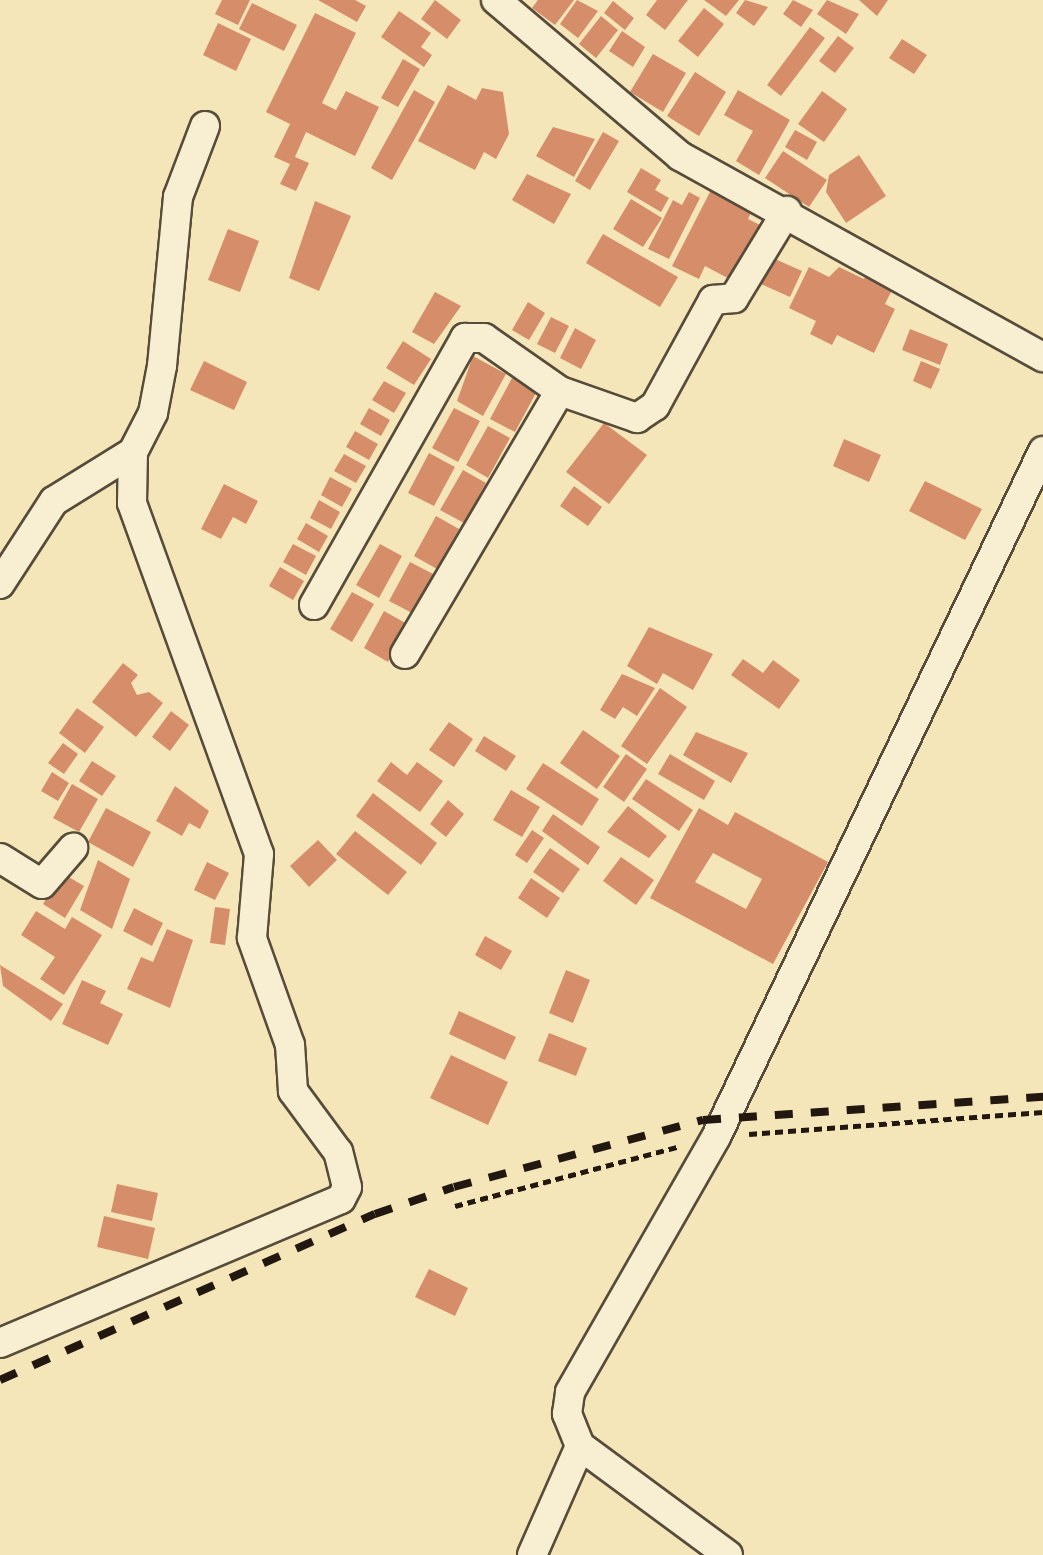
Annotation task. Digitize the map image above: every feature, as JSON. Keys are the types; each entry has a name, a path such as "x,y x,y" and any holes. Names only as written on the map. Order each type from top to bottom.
{"street":[{"path":"496,0 680,156 787,211 1043,356"},
{"path":"0,584 54,501 133,452 153,414 178,197 205,126"},
{"path":"314,605 465,338 484,338 560,391 637,418 655,406 713,300 734,298 787,211"},
{"path":"405,654 560,391"},
{"path":"728,1555 580,1446 568,1414 580,1364 716,1137 1043,451"},
{"path":"0,1343 341,1199 347,1187 338,1152 293,1091 290,1046 252,938 259,854 140,534 133,452"},
{"path":"0,858 42,884 73,848"},
{"path":"532,1555 580,1446"}],"path":[{"path":"456,1206 716,1137 1043,1112"}],"building":[{"path":"222,0 250,0 238,25 215,14"},
{"path":"318,0 355,0 366,6 357,22"},
{"path":"435,0 461,20 447,39 421,19"},
{"path":"538,0 574,0 555,25 532,8"},
{"path":"577,0 598,11 578,38 560,24"},
{"path":"657,0 688,0 665,30 646,15"},
{"path":"704,0 739,0 726,16"},
{"path":"745,0 768,7 754,26 736,13"},
{"path":"793,0 813,10 801,27 783,14"},
{"path":"827,0 859,14 846,34 817,14"},
{"path":"859,0 888,0 877,16"},
{"path":"613,1 634,18 625,30 604,13"},
{"path":"252,3 297,25 284,51 239,29"},
{"path":"704,8 724,24 698,57 678,41"},
{"path":"399,11 431,33 421,47 432,55 424,67 381,37"},
{"path":"315,13 356,33 322,103 336,110 346,91 379,107 355,156 306,132 295,157 309,163 296,191 280,184 290,164 274,157 290,124 266,112"},
{"path":"601,16 618,30 596,58 579,44"},
{"path":"218,23 251,39 236,71 203,55"},
{"path":"810,27 825,38 781,96 767,85"},
{"path":"622,31 645,47 633,67 609,51"},
{"path":"838,36 854,48 835,73 819,61"},
{"path":"902,39 927,55 914,74 889,58"},
{"path":"653,54 686,73 663,112 630,92"},
{"path":"403,59 420,69 398,107 381,98"},
{"path":"695,72 726,92 699,136 667,116"},
{"path":"448,85 476,100 482,88 503,92 509,134 496,159 484,152 475,170 418,141"},
{"path":"414,90 435,102 392,180 371,168"},
{"path":"738,90 790,120 759,175 736,161 753,131 724,115"},
{"path":"822,91 847,109 824,142 798,124"},
{"path":"553,127 595,139 574,177 536,156"},
{"path":"795,130 817,142 807,160 785,147"},
{"path":"603,132 619,141 590,190 575,181"},
{"path":"783,151 827,180 809,207 765,178"},
{"path":"859,155 886,196 846,223 826,192 829,175"},
{"path":"641,168 661,180 655,190 669,198 661,212 627,192"},
{"path":"527,174 571,194 554,224 512,200"},
{"path":"711,190 752,211 748,219 766,228 737,283 705,266 699,279 672,266"},
{"path":"689,192 700,198 669,259 648,249 673,200 682,205"},
{"path":"631,199 662,218 643,247 613,229"},
{"path":"315,201 351,216 319,291 289,278"},
{"path":"228,229 259,241 240,292 208,280"},
{"path":"603,234 678,277 660,307 586,263"},
{"path":"766,255 802,271 790,297 754,281"},
{"path":"809,267 829,277 839,267 864,279 870,267 897,280 885,304 895,309 874,353 837,335 832,345 810,334 816,321 789,308"},
{"path":"435,292 461,306 434,344 412,332"},
{"path":"528,302 545,313 529,340 512,330"},
{"path":"551,317 569,326 555,353 537,344"},
{"path":"575,328 596,340 581,369 560,358"},
{"path":"910,329 948,344 940,365 902,350"},
{"path":"403,341 431,359 414,385 386,368"},
{"path":"473,356 506,374 483,416 457,401"},
{"path":"204,361 247,382 234,410 190,390"},
{"path":"921,361 940,369 931,389 913,381"},
{"path":"512,378 537,391 515,432 490,419"},
{"path":"384,381 406,393 394,413 372,400"},
{"path":"369,408 390,420 381,436 360,424"},
{"path":"454,408 480,421 458,462 432,448"},
{"path":"604,423 647,455 609,504 566,472"},
{"path":"488,426 510,438 488,478 466,465"},
{"path":"355,431 378,444 369,460 346,447"},
{"path":"844,439 881,455 869,482 833,466"},
{"path":"429,453 455,467 434,506 408,493"},
{"path":"344,454 366,466 356,483 334,471"},
{"path":"463,470 486,483 464,523 440,510"},
{"path":"330,477 352,489 342,507 321,495"},
{"path":"925,481 982,509 965,540 909,511"},
{"path":"224,484 258,501 246,524 233,517 221,539 201,529"},
{"path":"574,486 602,507 588,526 560,506"},
{"path":"319,500 340,512 331,529 310,518"},
{"path":"436,516 459,529 437,569 414,556"},
{"path":"306,523 328,536 319,552 297,539"},
{"path":"293,544 316,556 306,575 283,562"},
{"path":"380,544 402,556 379,598 356,585"},
{"path":"410,562 435,575 414,614 389,601"},
{"path":"280,567 304,581 293,600 269,586"},
{"path":"352,592 374,604 352,642 330,629"},
{"path":"384,611 409,625 388,662 364,648"},
{"path":"649,627 713,654 693,690 663,673 657,684 627,666"},
{"path":"743,659 763,673 773,660 800,680 779,709 731,675"},
{"path":"123,663 138,675 131,683 137,695 149,692 163,703 136,737 92,702"},
{"path":"622,674 655,688 637,716 623,707 615,719 600,710"},
{"path":"660,688 687,707 647,764 621,746"},
{"path":"77,708 104,727 85,753 59,733"},
{"path":"171,711 189,725 170,751 152,737"},
{"path":"449,722 473,739 454,767 429,750"},
{"path":"583,730 620,756 597,789 560,763"},
{"path":"696,732 748,753 731,783 683,755"},
{"path":"484,736 516,756 506,771 475,751"},
{"path":"63,743 78,754 64,774 48,763"},
{"path":"626,754 647,769 624,802 603,787"},
{"path":"670,754 715,781 704,800 658,774"},
{"path":"92,761 116,776 102,796 79,781"},
{"path":"391,762 407,775 417,762 443,781 420,812 377,781"},
{"path":"543,763 599,799 582,826 526,789"},
{"path":"52,772 69,783 58,801 41,791"},
{"path":"646,779 693,810 679,831 632,799"},
{"path":"72,784 98,799 79,832 53,818"},
{"path":"175,786 209,811 200,829 189,823 182,836 156,821"},
{"path":"511,790 540,807 522,837 493,820"},
{"path":"373,793 437,843 421,865 356,816"},
{"path":"448,800 464,814 446,837 430,824"},
{"path":"628,806 667,836 649,858 607,832"},
{"path":"106,808 151,832 133,867 88,842"},
{"path":"699,808 728,825 735,812 828,862 773,964 650,898","holes":["713,853 762,879 746,909 695,882"]},
{"path":"553,814 600,847 588,865 542,831"},
{"path":"532,830 544,838 527,863 515,855"},
{"path":"355,831 407,872 388,895 336,854"},
{"path":"318,840 337,860 309,887 290,866"},
{"path":"550,848 580,869 563,893 533,872"},
{"path":"621,857 654,880 636,905 603,881"},
{"path":"98,860 130,879 112,929 80,910"},
{"path":"207,862 229,873 215,900 194,890"},
{"path":"62,873 84,886 65,918 43,904"},
{"path":"531,878 560,898 547,918 518,898"},
{"path":"215,907 230,909 225,945 210,943"},
{"path":"134,908 163,923 152,946 123,931"},
{"path":"36,911 65,929 72,917 102,935 64,995 40,979 55,957 21,935"},
{"path":"167,929 193,940 170,1008 127,989 141,957 153,962"},
{"path":"485,936 512,951 501,970 475,955"},
{"path":"0,965 63,1004 51,1021 3,986"},
{"path":"566,970 590,980 573,1023 549,1013"},
{"path":"82,980 106,991 100,1003 123,1014 108,1045 62,1024"},
{"path":"459,1011 516,1037 505,1060 449,1034"},
{"path":"549,1033 587,1048 576,1076 538,1061"},
{"path":"451,1055 508,1082 488,1125 430,1098"},
{"path":"117,1184 158,1193 152,1221 111,1212"},
{"path":"104,1216 155,1228 148,1259 97,1247"},
{"path":"429,1269 468,1288 455,1316 415,1297"}],"railway":[{"path":"0,1380 375,1214 454,1187 703,1120 1043,1097"}]}
